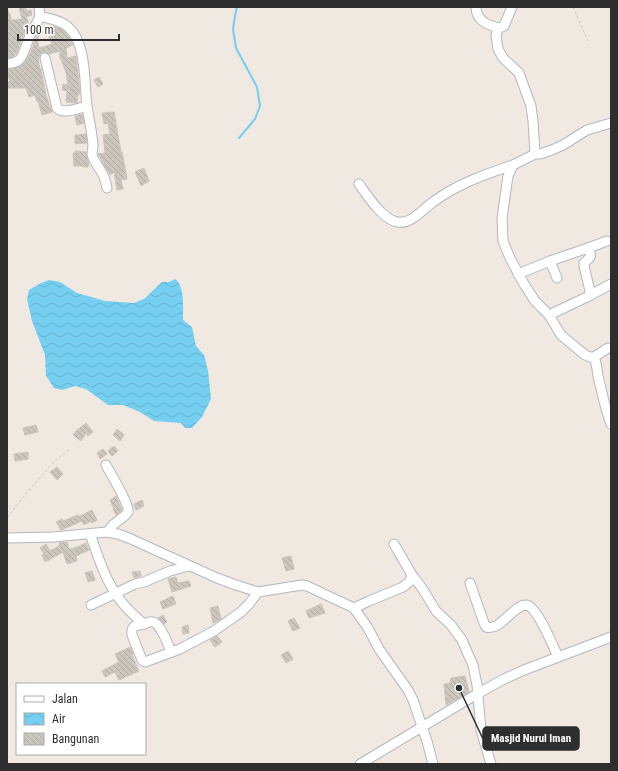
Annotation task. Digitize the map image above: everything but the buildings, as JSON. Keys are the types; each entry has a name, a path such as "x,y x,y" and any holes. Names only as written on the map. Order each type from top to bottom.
{"street":[{"path":"476,7 476,13 480,19 498,28 504,26 512,7"},
{"path":"7,64 18,61 21,58 30,35 36,27 40,11 63,22 74,34 83,58 93,159 104,178 107,188"},
{"path":"498,28 496,33 498,49 503,58 520,73 531,106 534,121 535,154"},
{"path":"45,58 59,111 68,111 87,106"},
{"path":"359,184 381,212 391,220 404,222 414,217 448,191 513,165 535,154 552,150 587,130 611,123"},
{"path":"513,165 508,176 502,226 506,248 518,274 535,301 549,316 562,335 585,355 594,357 608,348"},
{"path":"518,274 607,241"},
{"path":"588,248 590,259 584,263 584,266 592,295"},
{"path":"550,261 557,278"},
{"path":"549,316 611,284"},
{"path":"594,357 597,364 606,410 611,424"},
{"path":"106,465 128,508 128,512 107,532"},
{"path":"7,538 53,538 107,532 118,534 189,566 233,584 258,592 302,585 354,608 368,628 379,649 408,690 413,700 433,764"},
{"path":"90,534 115,593 129,611 144,624"},
{"path":"394,544 412,575 436,611 451,625 462,640 473,665 481,730 491,764"},
{"path":"91,606 135,584 144,582 170,571 189,566"},
{"path":"354,608 403,587 410,582 412,575"},
{"path":"470,583 486,627 491,628 498,625 519,608 528,605 538,616 558,657"},
{"path":"171,652 165,636 154,622 133,628 132,635 140,656 145,662 180,649 214,631 241,612 258,592"},
{"path":"360,764 504,679 611,636"}],"path":[{"path":"573,7 588,40"},
{"path":"7,518 23,496 47,470 71,449"}],"water":[{"path":"175,279 178,282 182,292 183,320 192,327 196,346 204,355 208,371 211,399 202,417 192,428 185,428 181,423 154,421 140,412 123,405 108,405 86,389 75,386 62,390 54,388 46,376 45,355 32,321 27,299 29,290 49,280 60,282 77,293 105,301 134,303 144,299 162,282 169,282"}],"waterway":[{"path":"237,7 233,29 236,48 257,87 260,106 255,119 239,138"}],"place":[{"name":"Masjid Nurul Iman","path":"459,688"}]}
